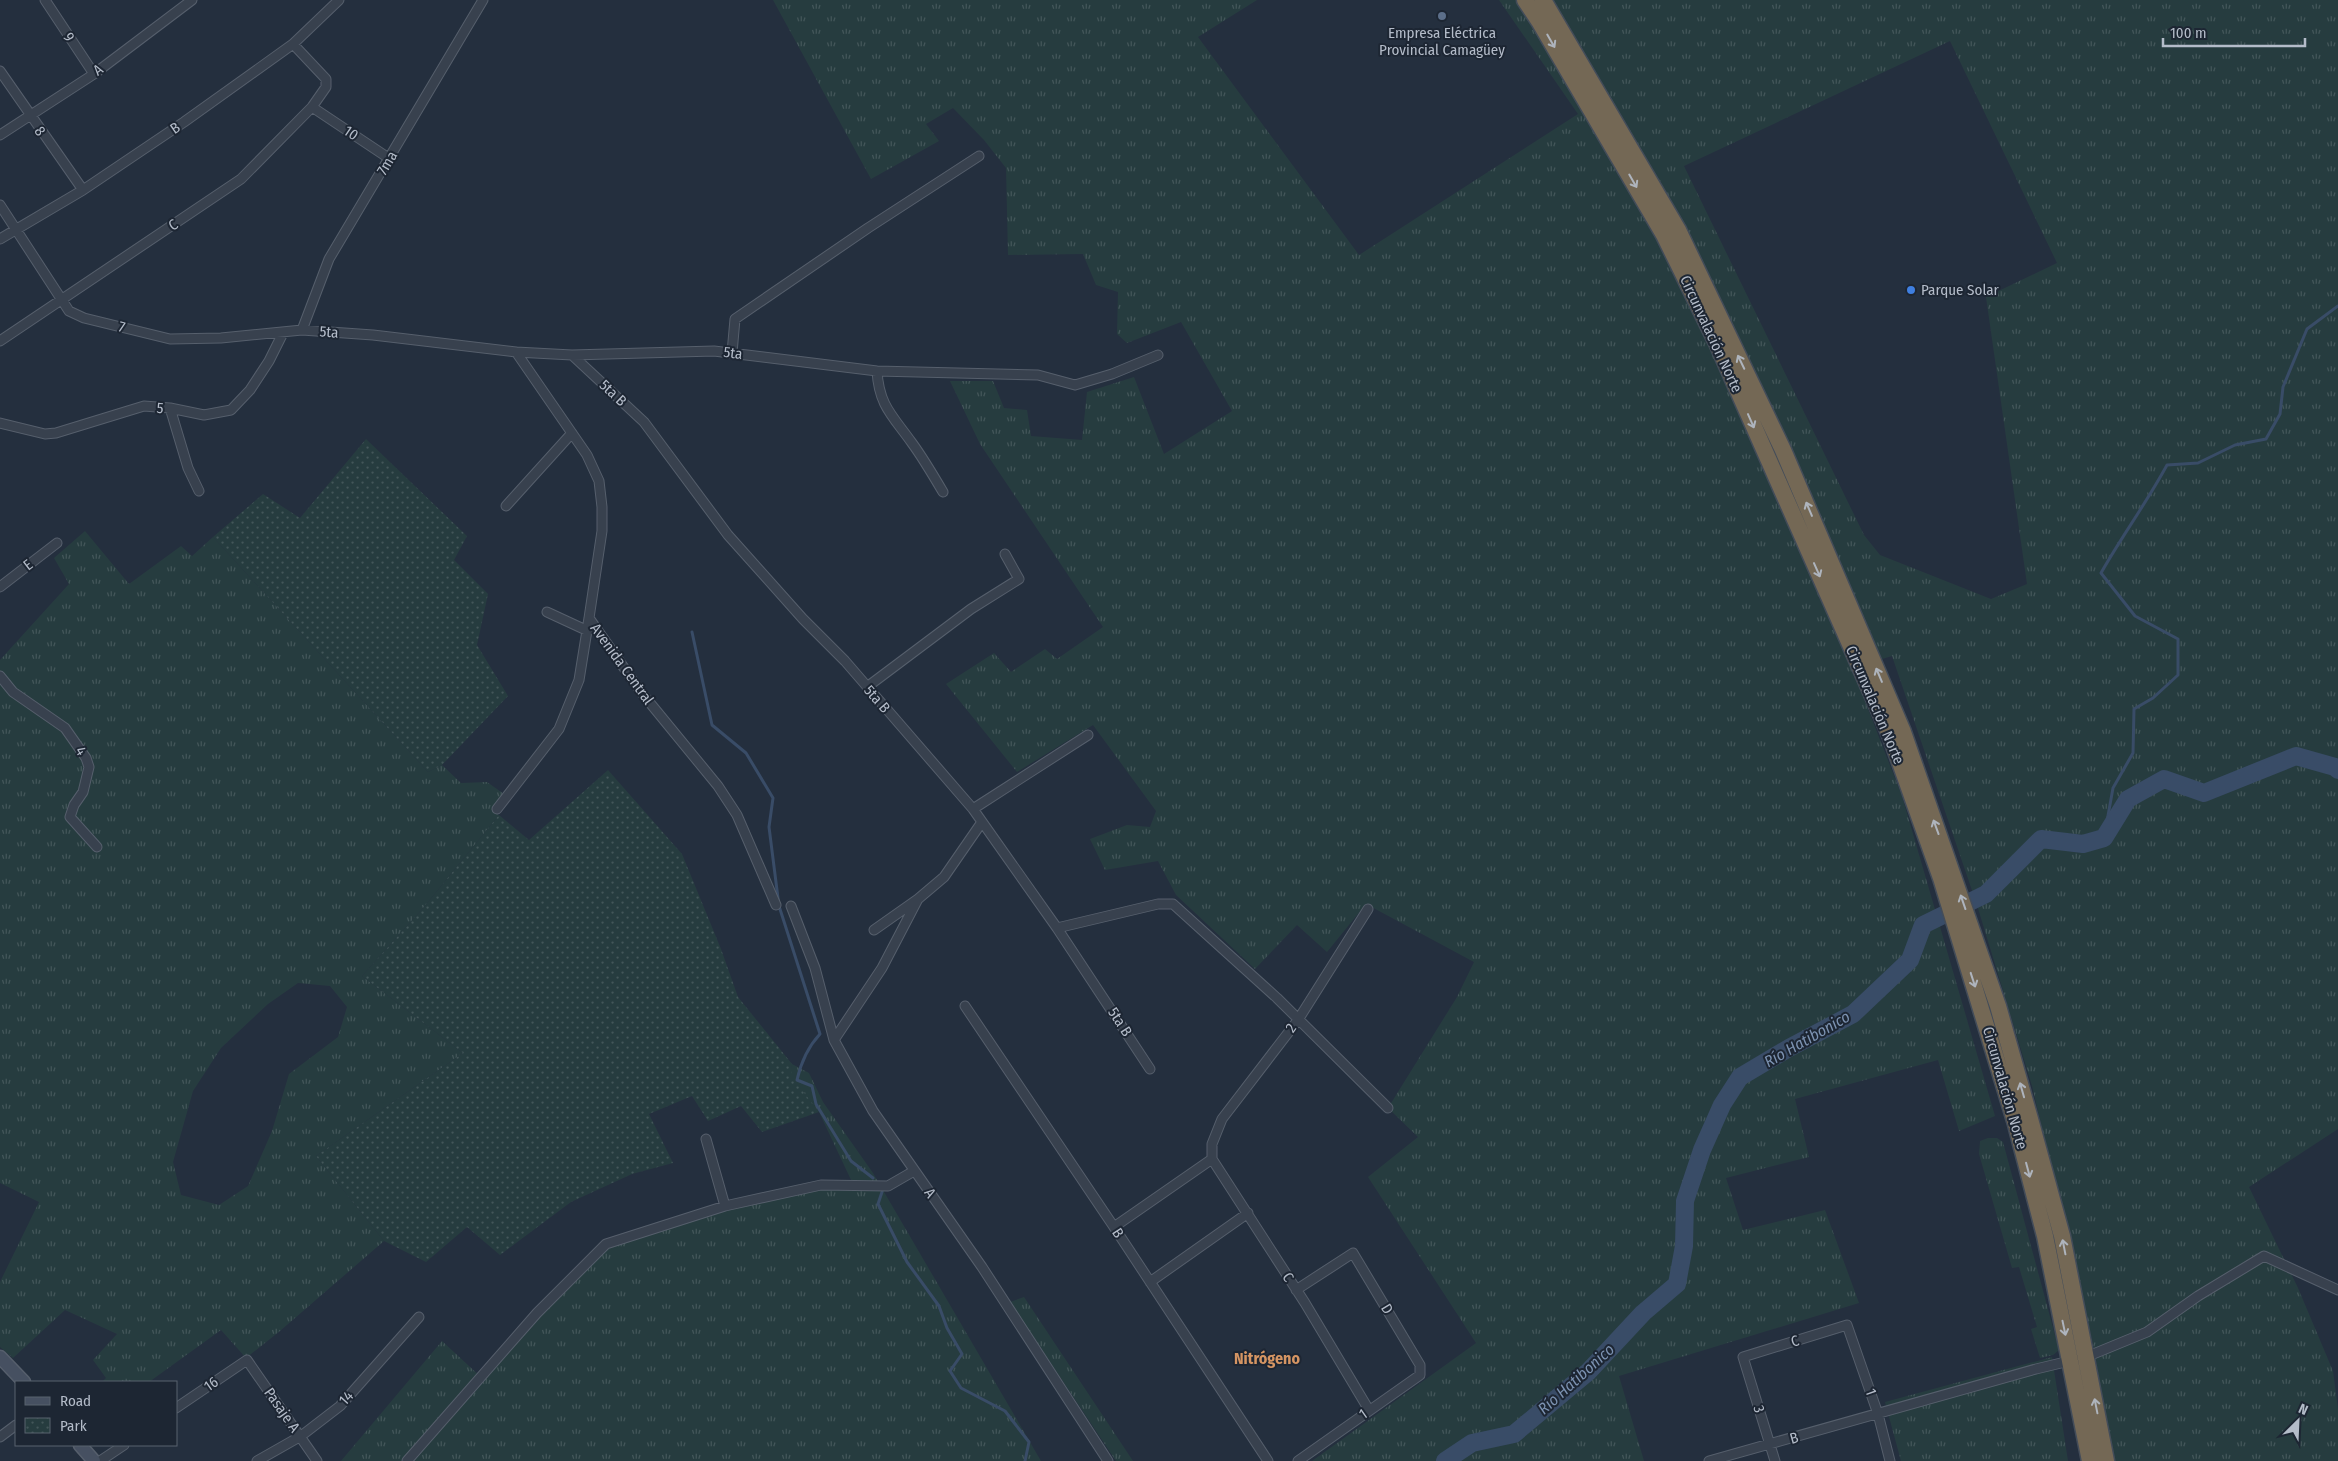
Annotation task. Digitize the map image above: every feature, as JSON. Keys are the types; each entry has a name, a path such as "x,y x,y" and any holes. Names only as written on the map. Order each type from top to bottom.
{"highway":[{"name":"Circunvalación Norte","path":"1525,0 1664,235 1717,342 1891,737 1947,875"},
{"name":"Circunvalación Norte","path":"1543,0 1678,230 1783,450 1903,732 1965,932 1998,1006 2023,1122 2062,1236 2090,1461"},
{"name":"Circunvalación Norte","path":"2078,1358 2106,1461"}],"street":[{"name":"9","path":"45,0 94,74"},
{"name":"A","path":"0,135 94,74 192,0"},
{"name":"B","path":"0,239 83,190 293,44 338,0"},
{"name":"7ma","path":"302,330 329,259 483,0"},
{"name":"C","path":"0,341 241,179 312,107 326,87 326,78 293,44"},
{"name":"8","path":"0,71 83,190"},
{"name":"10","path":"312,107 390,159"},
{"path":"732,353 735,319 868,228 979,156"},
{"name":"7","path":"0,205 62,301 69,310 84,318 170,339 221,338 302,330"},
{"name":"5ta","path":"302,330 373,335 516,352 572,355 714,351 877,371 1038,375 1074,385 1112,374 1158,355"},
{"name":"5","path":"0,423 45,434 56,433 144,406 170,408 204,415 230,410 254,383 270,361 283,333"},
{"name":"Avenida Central","path":"516,352 587,455 599,481 602,531 590,618 641,692 718,786 737,815 776,905"},
{"name":"5ta B","path":"572,355 644,422 728,535 867,687 973,809 1057,928 1150,1069"},
{"path":"877,371 884,406 912,442 942,492"},
{"path":"170,408 188,468 199,491"},
{"path":"506,506 572,433"},
{"name":"E","path":"0,587 57,543"},
{"path":"867,687 971,609 1019,579 1005,554"},
{"path":"546,612 588,631"},
{"path":"497,809 559,729 579,680 590,618"},
{"name":"4","path":"0,676 13,692 65,728 86,758 90,767 83,792 74,805 70,816 97,848"},
{"path":"973,809 1088,735"},
{"path":"874,930 918,899 944,877 982,822"},
{"path":"834,1040 882,968 918,899"},
{"path":"1057,928 1158,904 1173,904 1277,998 1388,1108"},
{"name":"A","path":"791,906 815,968 834,1040 873,1111 982,1267 1108,1461"},
{"name":"2","path":"1212,1159 1212,1144 1222,1119 1298,1020 1368,909"},
{"name":"B","path":"966,1006 1114,1226 1268,1461"},
{"path":"706,1139 725,1206"},
{"name":"C","path":"1212,1159 1248,1213 1369,1410"},
{"path":"1114,1226 1212,1159"},
{"path":"407,1461 537,1313 606,1244 725,1206 821,1185 888,1186 914,1171"},
{"path":"1150,1282 1248,1213"},
{"name":"D","path":"1296,1290 1353,1253 1420,1364"},
{"name":"B","path":"1709,1461 2078,1358 2147,1332 2198,1296 2264,1256 2338,1290"},
{"name":"14","path":"257,1461 301,1436 340,1406 418,1317"},
{"name":"C","path":"1743,1357 1847,1325"},
{"name":"1","path":"1847,1325 1878,1414 1890,1461"},
{"path":"0,1357 23,1381"},
{"name":"3","path":"1743,1357 1775,1461"},
{"name":"Pasaje A","path":"247,1360 317,1461"},
{"name":"16","path":"178,1407 247,1360"},
{"name":"1","path":"1298,1461 1420,1375 1420,1364"},
{"path":"0,1437 15,1426"},
{"path":"81,1446 94,1461"},
{"path":"100,1461 122,1446"}],"green space":[{"path":"773,0 1257,0 1198,37 1359,255 1578,114 1499,0 2338,0 2338,1129 2249,1187 2298,1288 2333,1371 2338,1409 2338,1461 2114,1461 2093,1344 2032,1086 1977,905 1892,656 1852,668 1902,796 1995,1116 1959,1131 1938,1060 1795,1099 1809,1157 1726,1178 1743,1230 1825,1210 1859,1303 1619,1376 1644,1461 1312,1461 1476,1343 1368,1177 1418,1137 1388,1108 1457,997 1474,962 1366,904 1327,952 1297,925 1255,969 1176,895 1158,861 1105,870 1090,839 1127,825 1150,827 1156,811 1093,725 1017,772 946,684 994,653 1011,672 1045,649 1057,659 1103,627 980,444 950,381 993,381 1004,408 1027,410 1031,436 1082,440 1087,392 1134,377 1164,454 1232,411 1181,322 1127,343 1117,334 1118,292 1096,285 1083,254 1008,255 1006,168 984,140 953,108 926,124 939,141 871,179","holes":["1950,41 2057,263 1986,297 2027,584 1991,599 1880,555 1864,535 1684,166"]},
{"path":"366,439 467,536 454,560 488,594 477,645 508,696 442,765 428,772 213,537 263,494 300,518"},
{"path":"85,531 129,584 181,546 192,556 213,537 428,772 442,765 461,783 487,782 504,794 494,811 499,815 424,907 362,976 463,1053 316,1156 384,1241 246,1358 221,1330 150,1381 103,1381 106,1378 93,1360 117,1334 65,1310 13,1358 0,1347 0,1282 39,1202 0,1183 0,660 69,584 54,558","holes":["298,983 330,986 347,1007 338,1037 289,1074 272,1131 248,1186 219,1205 181,1195 173,1162 193,1091 221,1048 268,1004"]},
{"path":"608,770 682,854 721,949 738,997 792,1064 791,1076 819,1112 762,1132 741,1106 708,1121 692,1096 649,1114 673,1163 632,1174 571,1202 500,1255 467,1227 426,1262 384,1241 316,1156 463,1053 362,976 424,907 499,815 529,840"},
{"path":"792,1064 809,1073 823,1102 873,1173 1041,1461 341,1461 442,1341 482,1378 604,1248 725,1206 852,1182 819,1112 790,1076"},
{"path":"1988,1138 1997,1138 2003,1142 2059,1350 2053,1355 2040,1358 2031,1329 2037,1327 2019,1267 2012,1268 1979,1154 1980,1141"},
{"path":"1024,1297 1133,1461 1116,1461 1010,1302"},
{"path":"2052,1357 2068,1461 1901,1461 1885,1402"}],"waterway":[{"path":"2104,838 2113,788 2133,753 2134,709 2153,698 2178,675 2178,639 2135,616 2101,573 2167,465 2198,463 2235,445 2266,439 2280,414 2283,387 2307,329 2338,306"},
{"path":"692,632 712,725 746,753 773,798 769,827 779,906 820,1034 805,1056 797,1080 812,1086 816,1104 851,1161 873,1178"},
{"name":"Río Hatibonico","path":"1445,1461 1472,1443 1514,1434 1588,1372 1643,1313 1677,1284 1684,1246 1685,1201 1702,1150 1722,1105 1740,1077 1853,1014 1910,960 1923,925 1986,894 2041,839 2083,844 2104,838 2128,799 2164,779 2204,793 2296,756 2335,767 2338,770"},
{"path":"882,1192 878,1204 907,1262 939,1306 947,1328 962,1354 950,1371 961,1388 1005,1411 1029,1442 1025,1461"}],"place":[{"name":"Empresa Eléctrica Provincial Camagüey","path":"1442,16"},
{"name":"Parque Solar","path":"1911,290"}],"district":[{"name":"Nitrógeno","path":"1267,1358"}]}
